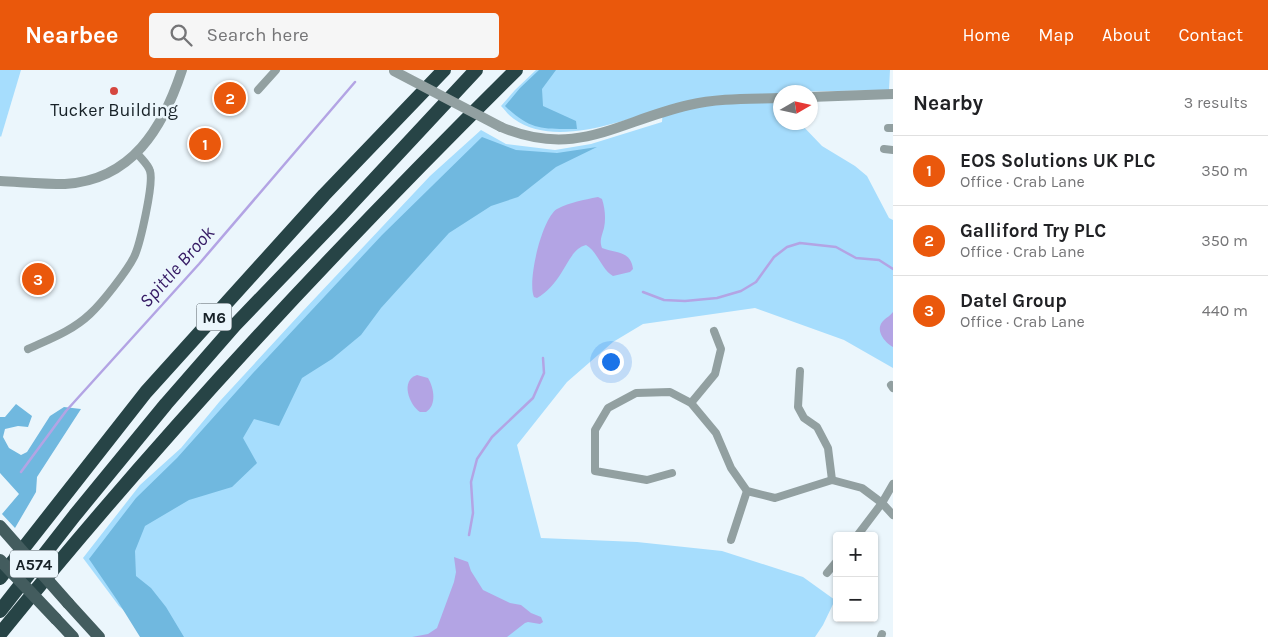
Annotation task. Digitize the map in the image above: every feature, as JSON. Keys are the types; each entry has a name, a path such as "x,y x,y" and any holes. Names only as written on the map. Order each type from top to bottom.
{"highway":[{"name":"M6","path":"0,578 146,392 324,195 444,70"},
{"name":"M6","path":"0,612 75,516 191,375 476,70"},
{"path":"0,634 59,561 176,426 293,298 516,70"}],"main road":[{"name":"A574","path":"0,526 99,637"},
{"name":"A574","path":"0,560 73,637"}],"street":[{"path":"0,181 65,184 86,180 114,170 136,153 148,140 161,120 182,70"},
{"path":"258,90 276,70"},
{"path":"393,70 501,127 532,138 562,140 583,138 690,105 721,100 773,98"},
{"path":"818,97 893,94"},
{"path":"884,149 893,150"},
{"path":"28,349 70,330 91,314 114,286 134,256 148,203 152,179 148,167 136,153"},
{"path":"691,403 715,374 721,349 714,331"},
{"path":"800,371 798,406 804,418 817,427 828,448 832,480"},
{"path":"672,473 647,480 595,471 595,430 608,408 636,393 670,392 691,403 716,433 731,468 747,490 775,498 832,480 862,488 882,503 893,515"},
{"path":"860,532 882,503 893,484"},
{"path":"731,540 747,490"},
{"path":"827,573 833,566"}],"shaded area":[{"path":"0,70 21,70 1,137 0,136"},
{"path":"536,70 890,70 889,90 818,91 818,85 773,85 773,130 807,130 822,146 855,166 867,176 889,218 893,220 893,368 844,340 755,308 643,324 613,342 567,382 517,445 541,538 637,542 722,551 803,577 833,599 833,604 823,625 815,637 153,637 119,606 83,558 140,485 181,448 220,401 430,176 481,130 506,144 555,150 591,144 662,122 663,108 608,125 588,129 568,132 548,131 530,127 512,118 501,106"},
{"path":"539,70 556,70 542,89 543,106 576,121 577,129 538,127 522,120 505,106"},
{"path":"482,137 516,150 557,153 597,147 556,167 518,197 491,206 449,233 381,308 361,335 332,359 302,378 279,426 254,419 243,438 257,463 232,487 189,500 145,526 135,551 136,576 151,588 166,607 184,637 140,637 89,559 136,498 177,458 253,373 382,235"},
{"path":"598,197 602,199 605,214 605,225 601,240 602,248 625,255 632,263 633,269 630,272 613,276 586,245 574,253 550,288 537,298 534,297 532,289 534,264 541,237 551,215 557,209 567,205"},
{"path":"893,312 893,347 881,335 880,327 884,320"},
{"path":"417,375 428,378 432,387 433,401 426,412 420,412 416,409 408,393 409,382"},
{"path":"16,404 32,416 28,427 18,426 5,429 3,437 9,448 21,455 27,452 50,416 64,407 81,409 37,477 36,492 15,528 2,514 19,494 0,473 0,417 5,417"},
{"path":"454,557 468,562 471,571 483,590 510,603 521,605 531,613 541,617 543,622 540,624 525,623 507,637 412,637 428,634 437,628 454,582 456,572"}],"waterway":[{"name":"Spittle Brook","path":"21,472 66,411 199,264 355,82"},
{"path":"643,292 664,300 685,301 717,298 741,291 756,282 774,257 787,247 800,243 836,247 856,258 879,260 893,269"},
{"path":"469,535 473,513 471,482 477,459 492,437 533,398 544,373 543,358"}],"place":[{"name":"Tucker Building","path":"114,91"},
{"name":"Galliford Try PLC","path":"230,98"},
{"name":"EOS Solutions UK PLC","path":"205,144"},
{"name":"Datel Group","path":"38,279"}]}
